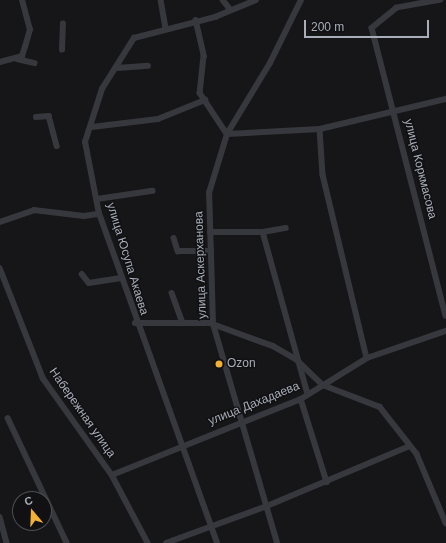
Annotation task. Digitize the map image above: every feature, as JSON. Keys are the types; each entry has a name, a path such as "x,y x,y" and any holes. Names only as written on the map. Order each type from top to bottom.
{"street":[{"path":"17,59 22,56 30,30 22,0"},
{"path":"161,0 166,27"},
{"path":"223,0 230,9"},
{"name":"улица Юсупа Акаева","path":"217,543 135,323 99,214 85,142 92,127 102,89 117,68 125,48 134,38 166,27 196,20 256,0"},
{"name":"улица Аскерханова","path":"277,543 244,422 214,324 209,193 227,134 270,63 301,0"},
{"name":"улица Коркмасова","path":"441,0 397,8 372,28 446,316"},
{"path":"196,20 204,56 200,86 205,100 227,134 320,129 446,100"},
{"path":"62,50 63,24"},
{"path":"0,62 17,59 35,62"},
{"path":"117,68 148,66"},
{"path":"92,127 158,118 205,100"},
{"path":"36,117 49,116 57,146"},
{"path":"320,129 323,175 367,358"},
{"path":"97,199 152,190"},
{"path":"0,222 34,210 84,216 99,214"},
{"path":"210,232 263,232 286,228"},
{"path":"263,232 297,360 308,394"},
{"path":"174,238 178,251 211,251"},
{"name":"Набережная улица","path":"0,268 43,378 112,475 148,543"},
{"path":"82,274 89,283 121,278"},
{"path":"172,293 183,323"},
{"path":"135,323 214,324 273,346 297,360 323,385 380,407 410,446 423,466 446,523"},
{"name":"улица Дахадаева","path":"112,475 181,445 244,422 301,398 367,358 446,332"},
{"path":"301,398 326,482"},
{"path":"8,418 67,543"},
{"path":"166,543 267,506 410,446"},
{"path":"0,517 7,543"}],"place":[{"name":"Ozon","path":"219,364"}]}
